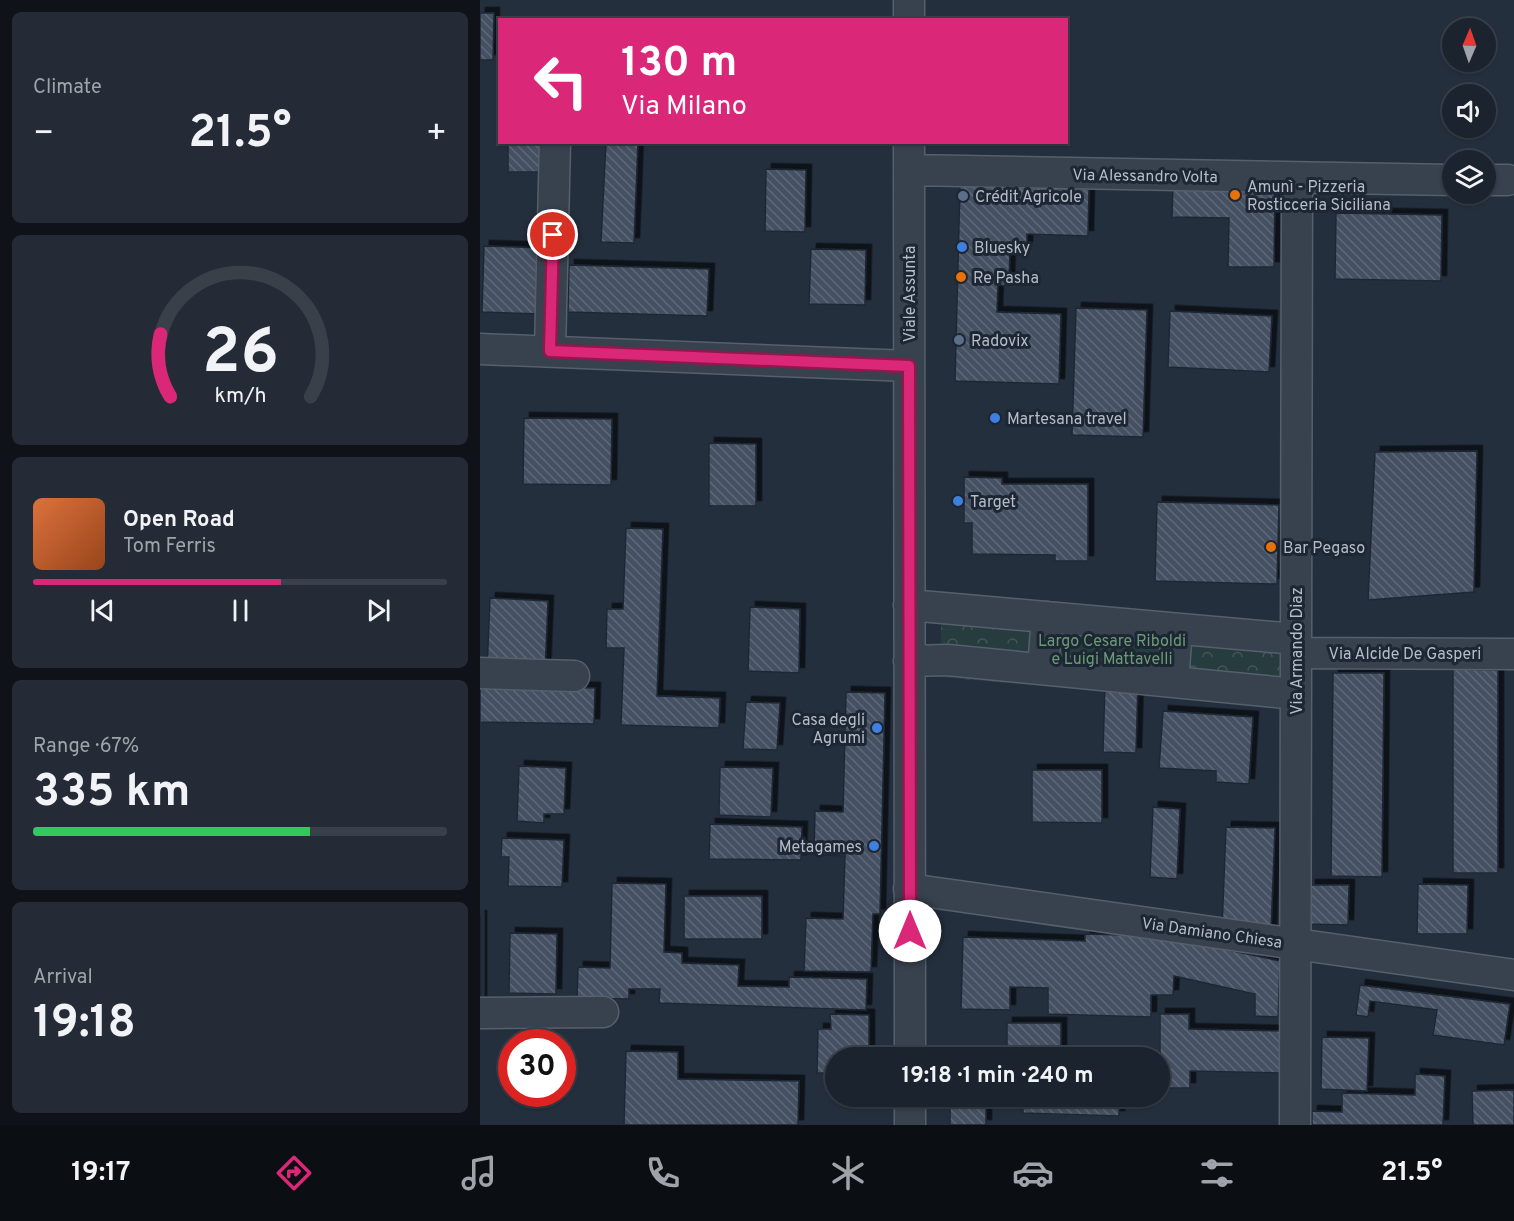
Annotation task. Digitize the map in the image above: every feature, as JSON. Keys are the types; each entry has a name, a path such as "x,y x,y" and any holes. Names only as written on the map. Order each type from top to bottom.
{"street":[{"path":"909,0 909,18"},
{"path":"550,351 555,144"},
{"name":"Via Alessandro Volta","path":"909,156 1297,178 1442,180"},
{"name":"Viale Assunta","path":"909,156 910,1047"},
{"name":"Via Armando Diaz","path":"1295,1125 1297,178"},
{"path":"480,349 909,366"},
{"path":"909,605 1177,629 1296,646"},
{"path":"1043,669 1047,617"},
{"path":"1173,682 1177,629"},
{"name":"Via Alcide De Gasperi","path":"1296,646 1514,654"},
{"path":"909,661 946,660 1296,694"},
{"path":"480,673 574,676"},
{"name":"Via Damiano Chiesa","path":"909,889 1514,975"},
{"path":"480,1013 603,1012"},
{"path":"910,1107 910,1125"}],"green space":[{"name":"Largo Cesare Riboldi e Luigi Mattavelli","path":"942,592 1284,622 1282,707 940,677"}],"building":[{"path":"480,13 494,13 493,60 480,60"},
{"path":"508,144 543,144 543,172 508,172"},
{"path":"606,144 638,144 634,243 601,242"},
{"path":"766,169 806,170 805,232 765,231"},
{"path":"1173,184 1275,185 1274,267 1228,267 1229,218 1172,217"},
{"path":"960,186 1089,189 1088,236 1027,234 1027,247 1010,247 1009,286 998,285 997,312 1061,314 1059,384 955,381"},
{"path":"1336,213 1442,215 1441,281 1335,279"},
{"path":"484,246 544,248 542,314 482,312"},
{"path":"811,249 866,250 865,305 809,304"},
{"path":"569,265 709,269 707,316 568,312"},
{"path":"1076,308 1147,310 1143,437 1072,435"},
{"path":"1170,311 1272,316 1269,372 1168,367"},
{"path":"524,418 612,419 611,485 523,484"},
{"path":"709,443 756,444 756,506 709,506"},
{"path":"1477,451 1474,592 1368,600 1375,452"},
{"path":"964,477 1002,478 1002,484 1088,484 1088,561 1055,561 1055,555 972,554 972,523 964,523"},
{"path":"1157,502 1279,505 1277,584 1155,581"},
{"path":"626,528 663,529 657,696 720,698 719,728 621,725 624,648 606,648 607,609 623,609"},
{"path":"490,598 548,601 545,673 487,670"},
{"path":"750,607 800,609 799,673 748,671"},
{"path":"1453,669 1498,670 1498,873 1453,873"},
{"path":"1333,673 1384,673 1382,877 1331,876"},
{"path":"1105,682 1138,683 1136,753 1103,752"},
{"path":"480,685 595,688 594,724 480,722"},
{"path":"846,692 885,693 880,914 873,914 871,972 804,971 806,918 843,919 845,856 814,855 815,811 843,812"},
{"path":"746,702 780,703 777,750 743,749"},
{"path":"1163,711 1253,717 1249,784 1216,782 1216,771 1159,768"},
{"path":"519,766 566,768 564,814 544,814 544,823 517,821"},
{"path":"720,767 773,768 771,817 719,815"},
{"path":"1032,770 1102,770 1102,823 1032,822"},
{"path":"1153,807 1180,809 1177,879 1150,877"},
{"path":"710,824 802,827 801,860 709,859"},
{"path":"1226,827 1275,828 1271,931 1222,929"},
{"path":"502,838 564,840 562,887 508,886 509,857 501,857"},
{"path":"612,883 666,884 664,952 682,953 682,963 739,965 738,986 789,987 789,977 867,979 866,1010 659,1003 660,989 629,989 629,999 577,998 578,967 610,968"},
{"path":"1418,884 1468,885 1467,934 1417,934"},
{"path":"1310,885 1349,885 1348,925 1309,924"},
{"path":"684,896 762,896 762,939 684,939"},
{"path":"481,916 481,1001 480,1001"},
{"path":"510,933 557,934 556,994 509,993"},
{"path":"1085,934 1161,936 1280,961 1278,1017 1255,1016 1255,994 1174,976 1173,995 1151,995 1151,1017 1048,1014 1048,988 1010,987 1010,1010 961,1009 963,937 1085,941"},
{"path":"1360,985 1510,1004 1504,1045 1433,1035 1437,1010 1370,1001 1368,1017 1356,1015"},
{"path":"830,1014 869,1015 869,1047 825,1047 825,1073 817,1073 818,1029 831,1029"},
{"path":"1160,1014 1189,1014 1189,1029 1282,1031 1281,1073 1190,1071 1190,1088 1170,1088 1170,1047 1160,1047"},
{"path":"1007,1023 1061,1023 1061,1047 1007,1047"},
{"path":"1322,1037 1369,1038 1367,1091 1321,1089"},
{"path":"626,1051 678,1052 678,1079 799,1081 798,1125 624,1125"},
{"path":"1415,1074 1445,1076 1443,1125 1312,1125 1312,1111 1342,1112 1342,1093 1415,1095"},
{"path":"1514,1090 1514,1125 1473,1125 1472,1091"},
{"path":"950,1107 986,1107 986,1125 950,1125"},
{"path":"1023,1107 1119,1107 1119,1116 1023,1113"}],"place":[{"name":"Amunì - Pizzeria Rosticceria Siciliana","path":"1235,195"},
{"name":"Crédit Agricole","path":"963,196"},
{"name":"Bluesky","path":"962,247"},
{"name":"Re Pasha","path":"961,277"},
{"name":"Radovix","path":"959,340"},
{"name":"Martesana travel","path":"995,418"},
{"name":"Target","path":"958,501"},
{"name":"Bar Pegaso","path":"1271,547"},
{"name":"Casa degli Agrumi","path":"877,728"},
{"name":"Metagames","path":"874,846"}],"route":[{"path":"553,235 550,351 909,366 910,931"}]}
